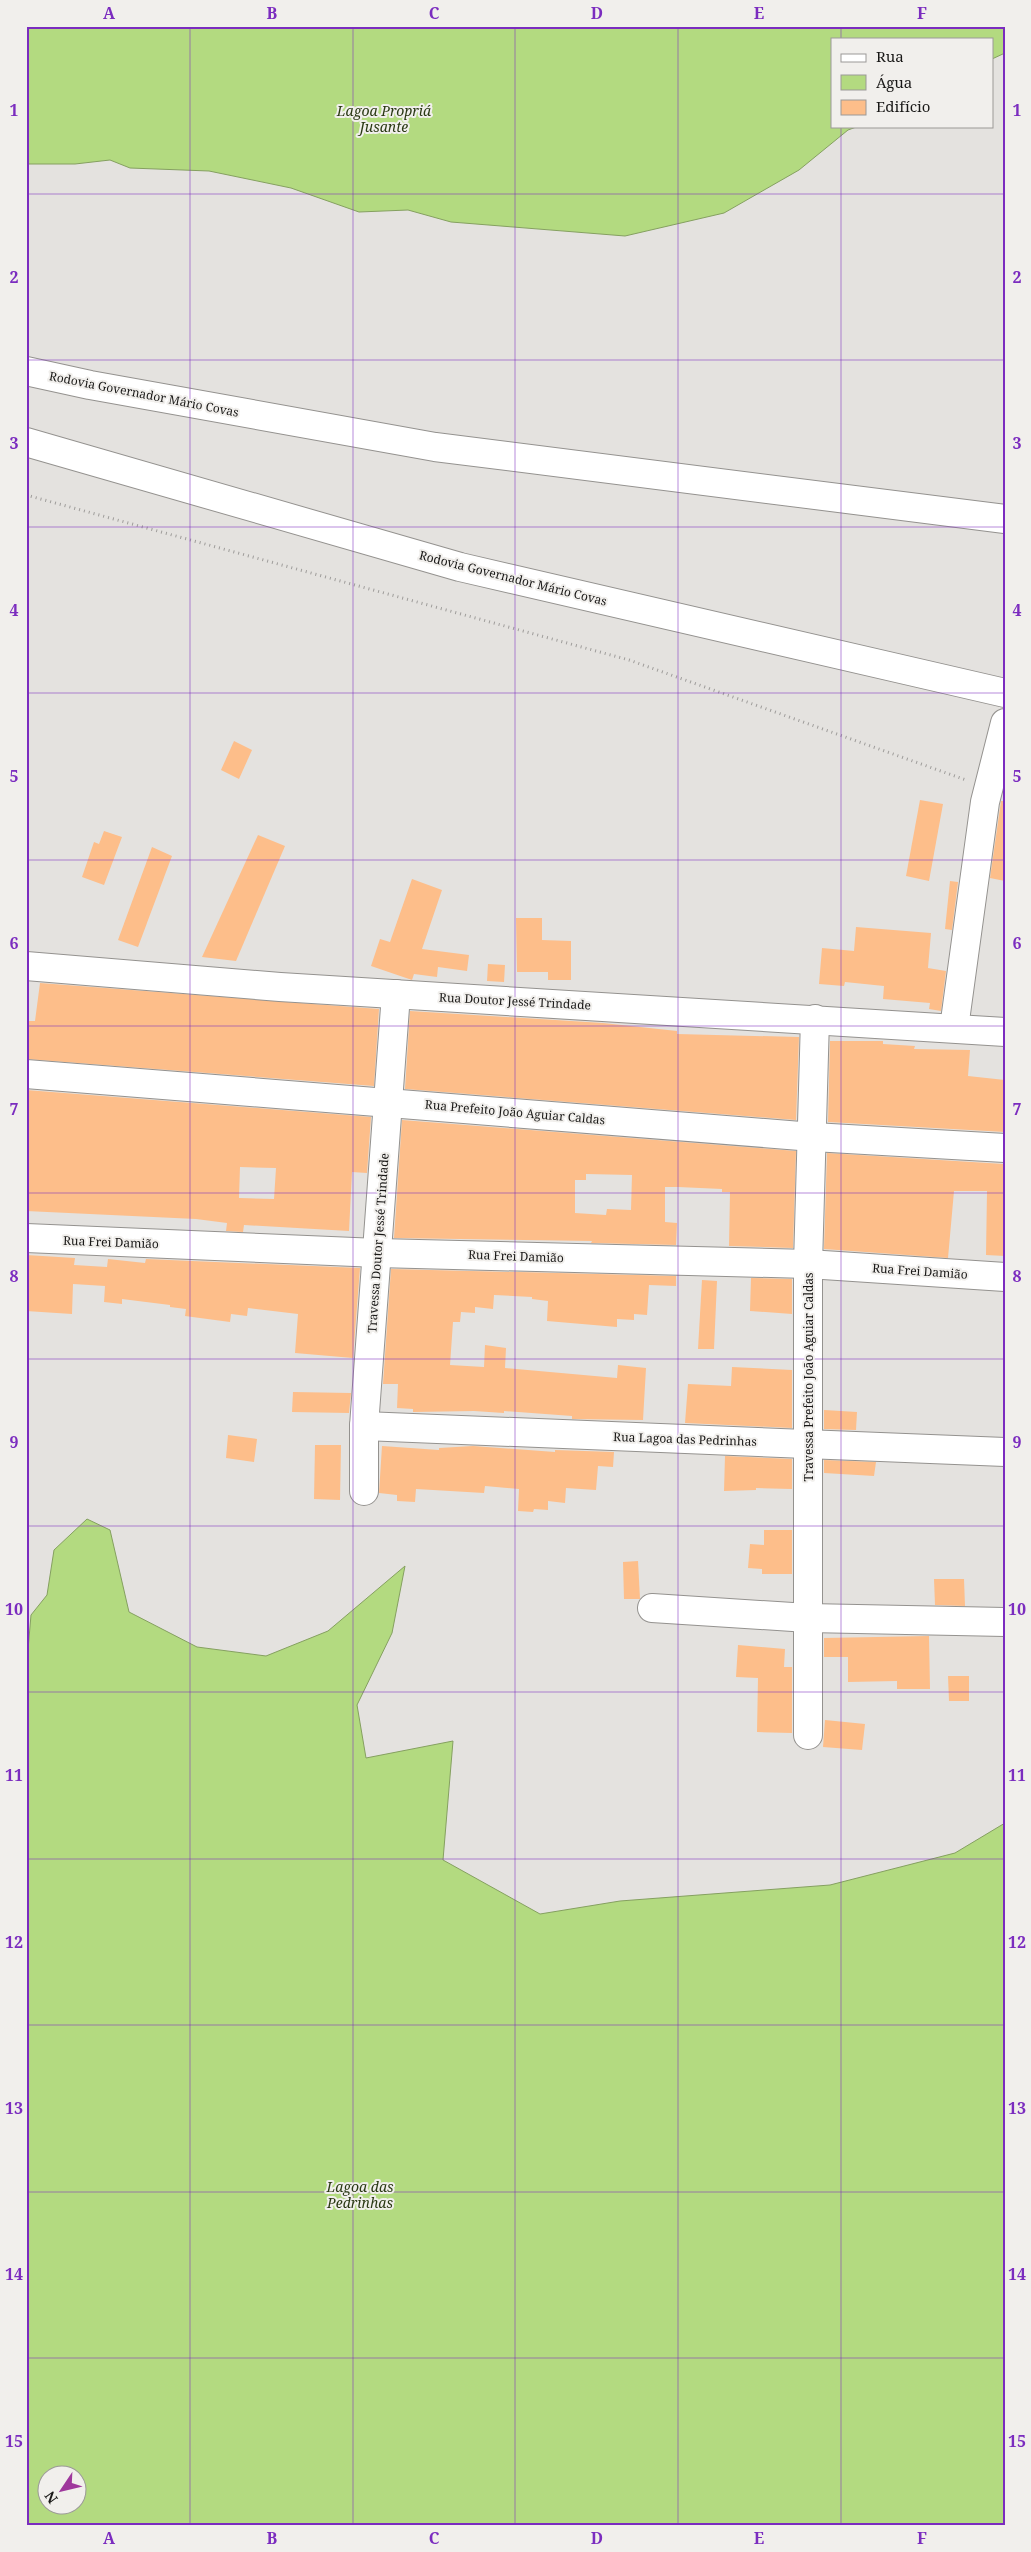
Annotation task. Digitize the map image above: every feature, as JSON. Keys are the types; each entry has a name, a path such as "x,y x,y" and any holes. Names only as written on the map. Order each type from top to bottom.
{"main road":[{"name":"Rodovia Governador Mário Covas","path":"26,371 90,385 435,447 1005,519"},
{"name":"Rodovia Governador Mário Covas","path":"26,442 460,567 1005,693"},
{"path":"954,1028 988,788 1005,723"},
{"name":"Rua Doutor Jessé Trindade","path":"26,966 396,994 1005,1032"},
{"name":"Travessa Doutor Jessé Trindade","path":"364,1491 364,1426 396,994"},
{"name":"Travessa Prefeito João Aguiar Caldas","path":"808,1735 808,1264 815,1019"},
{"name":"Rua Prefeito João Aguiar Caldas","path":"26,1074 813,1137 1005,1148"},
{"name":"Rua Frei Damião","path":"26,1238 378,1253 808,1264 1005,1276"},
{"name":"Rua Lagoa das Pedrinhas","path":"364,1426 1005,1452"},
{"path":"652,1608 808,1618 1005,1622"}],"path":[{"path":"26,495 629,660 988,788"}],"water":[{"name":"Lagoa Propriá Jusante","path":"26,26 1005,26 1005,53 994,58 994,38 831,38 831,128 854,128 848,130 799,170 724,213 625,236 451,222 408,210 359,212 291,188 209,171 130,168 110,160 75,164 26,164"},
{"name":"Lagoa das Pedrinhas","path":"87,1519 110,1530 129,1612 197,1647 266,1656 328,1631 405,1566 392,1633 357,1705 366,1758 453,1741 443,1860 540,1914 620,1901 830,1885 955,1853 1005,1823 1005,2526 26,2526 26,1673 31,1615 47,1595 54,1550"}],"building":[{"path":"234,741 252,750 239,779 221,770"},
{"path":"920,800 943,804 929,881 906,876"},
{"path":"1001,801 1005,801 1005,881 990,878"},
{"path":"104,831 122,837 104,885 82,877 94,842 99,844"},
{"path":"258,835 285,846 236,961 202,957"},
{"path":"152,847 172,856 138,947 118,940"},
{"path":"412,879 442,890 422,949 469,955 467,971 438,967 437,977 414,974 412,980 371,966 380,939 390,942"},
{"path":"950,881 958,882 952,930 945,929"},
{"path":"516,918 542,918 542,940 571,941 571,980 548,980 548,972 517,972"},
{"path":"856,927 931,933 928,968 946,971 941,1011 929,1009 930,1003 883,999 884,986 845,982 844,986 819,984 822,948 854,951"},
{"path":"488,964 505,965 504,982 487,981"},
{"path":"40,983 379,1009 374,1086 26,1059 26,1021 35,1021"},
{"path":"410,1011 603,1023 677,1031 677,1034 799,1037 796,1120 405,1089"},
{"path":"830,1041 883,1041 883,1044 915,1046 914,1049 970,1050 968,1076 1005,1080 1005,1132 828,1122"},
{"path":"26,1090 371,1117 367,1173 352,1172 349,1231 244,1225 243,1232 226,1231 227,1223 196,1219 26,1211","holes":["240,1167 276,1168 274,1199 239,1198"]},
{"path":"402,1120 796,1151 793,1248 729,1246 730,1192 722,1192 722,1189 678,1187 665,1187 665,1222 677,1223 676,1245 591,1243 592,1241 394,1238","holes":["586,1174 632,1175 631,1210 607,1209 606,1215 575,1213 575,1180 586,1180"]},
{"path":"827,1153 1004,1164 1005,1256 986,1255 987,1191 954,1191 948,1258 824,1249"},
{"path":"26,1255 75,1258 74,1265 107,1267 108,1259 145,1263 146,1259 360,1268 353,1358 295,1353 298,1314 248,1308 247,1316 231,1314 230,1322 185,1316 186,1309 170,1307 170,1305 122,1299 122,1304 104,1302 105,1286 73,1284 72,1314 26,1311"},
{"path":"391,1269 676,1276 676,1286 649,1285 647,1315 634,1314 634,1320 617,1319 617,1327 547,1321 548,1301 532,1299 532,1297 494,1295 493,1309 475,1307 475,1313 461,1312 460,1322 453,1322 450,1365 484,1367 485,1345 506,1348 505,1368 617,1378 618,1365 646,1368 643,1420 572,1419 572,1416 504,1411 504,1413 474,1411 413,1412 413,1409 397,1408 398,1384 383,1384"},
{"path":"751,1278 792,1279 792,1314 750,1311"},
{"path":"702,1280 717,1281 714,1349 698,1349"},
{"path":"732,1367 792,1370 792,1428 685,1423 688,1384 731,1386"},
{"path":"293,1392 351,1393 349,1413 292,1412"},
{"path":"824,1410 857,1412 856,1430 824,1429"},
{"path":"228,1435 257,1439 254,1462 226,1458"},
{"path":"315,1445 341,1445 340,1500 314,1499"},
{"path":"382,1446 439,1450 439,1448 473,1446 555,1452 555,1450 614,1452 613,1467 598,1466 596,1490 566,1488 565,1503 548,1501 548,1510 534,1509 533,1512 518,1511 519,1489 485,1486 484,1493 416,1489 415,1502 397,1501 397,1495 379,1493"},
{"path":"725,1456 792,1459 792,1489 756,1488 756,1490 724,1491"},
{"path":"824,1460 876,1462 874,1476 824,1473"},
{"path":"764,1530 792,1530 792,1574 762,1574 762,1569 748,1568 750,1544 764,1545"},
{"path":"638,1561 640,1599 624,1599 623,1562"},
{"path":"934,1579 964,1579 965,1606 935,1605"},
{"path":"929,1636 930,1689 897,1689 897,1681 848,1682 848,1657 824,1657 824,1638"},
{"path":"738,1645 785,1649 784,1667 792,1667 792,1733 757,1732 758,1678 736,1677"},
{"path":"948,1676 969,1676 969,1701 949,1701"},
{"path":"825,1720 865,1724 862,1750 823,1747"}]}
